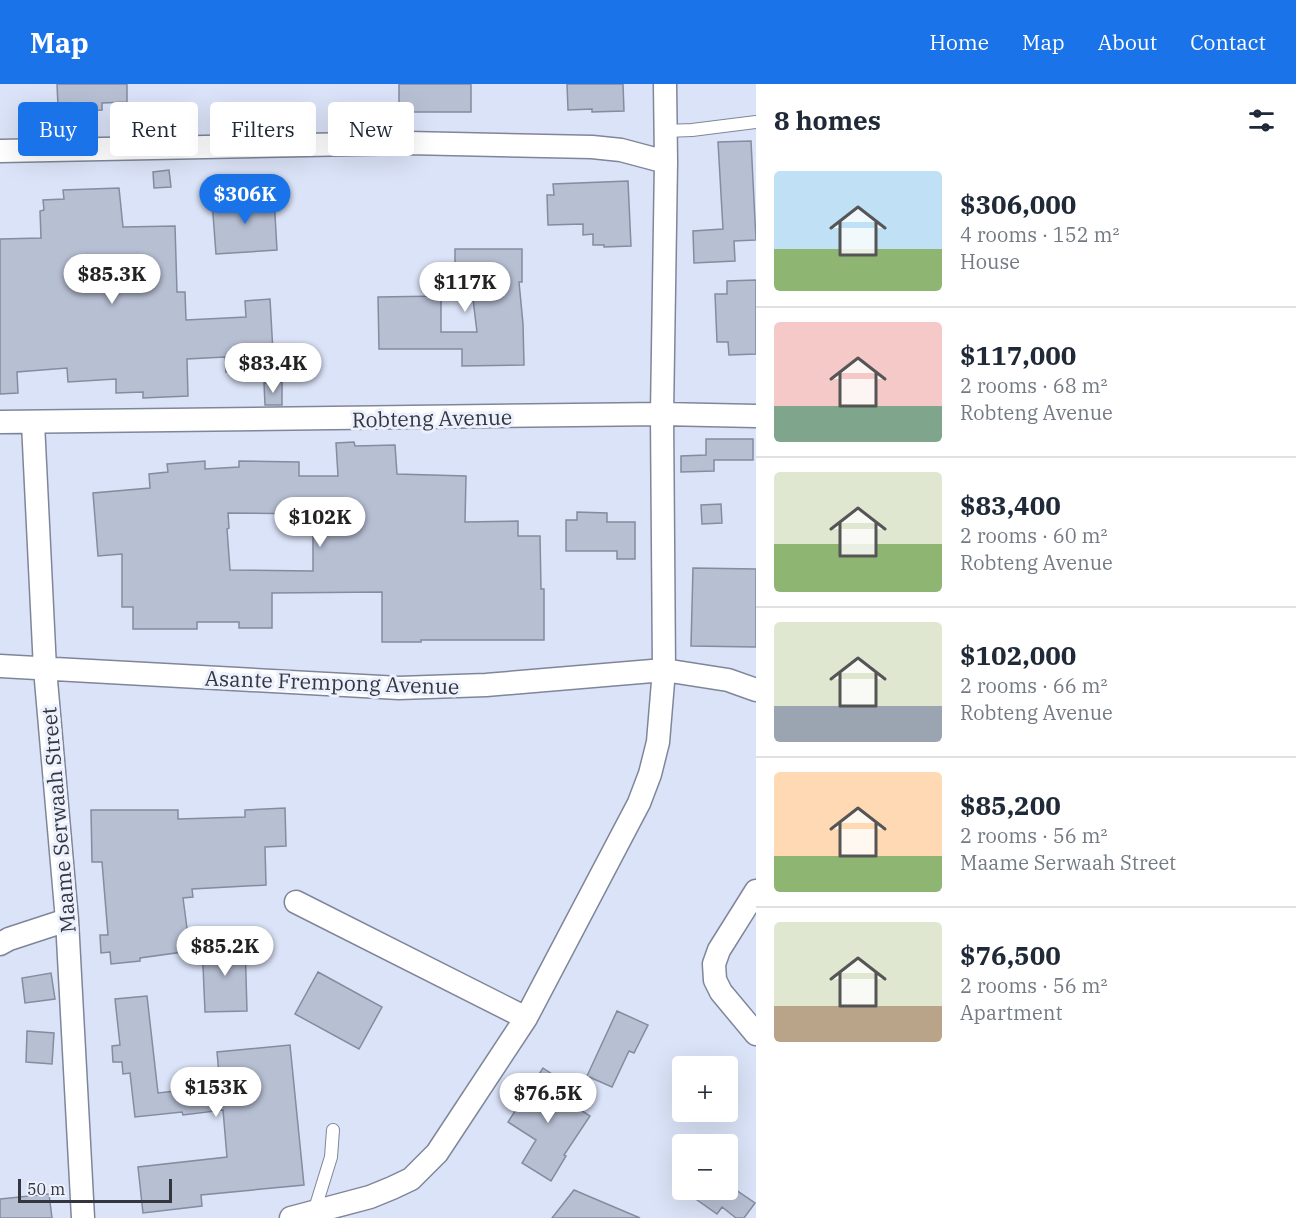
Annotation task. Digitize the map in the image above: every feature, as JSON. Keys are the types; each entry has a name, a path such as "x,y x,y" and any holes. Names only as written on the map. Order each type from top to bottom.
{"street":[{"path":"291,1218 378,1194 411,1179 437,1153 526,1018 633,814 646,784 658,742 664,670 662,414 665,84"},
{"path":"0,151 408,142 592,147 621,150 666,162"},
{"name":"Robteng Avenue","path":"0,422 662,414 756,416"},
{"name":"Maame Serwaah Street","path":"33,423 45,669 67,920 83,1218"},
{"name":"Asante Frempong Avenue","path":"0,666 399,688 486,685 664,670 728,680 756,690"},
{"path":"756,891 719,950 714,964 715,980 721,992 756,1034"},
{"path":"296,902 526,1018"},
{"path":"0,944 67,920"}],"lane":[{"path":"665,131 756,122"},
{"path":"314,1212 331,1157 333,1130"}],"building":[{"path":"57,84 127,84 127,102 102,103 102,110 98,110 98,102 58,102"},
{"path":"399,84 471,84 471,112 414,112 414,102 399,102"},
{"path":"567,84 623,84 624,111 568,110"},
{"path":"751,141 756,240 734,241 735,261 694,263 693,231 723,229 718,142"},
{"path":"169,170 171,187 154,188 153,172"},
{"path":"628,181 631,246 593,245 593,234 583,235 583,224 548,225 547,195 554,195 553,184"},
{"path":"119,188 123,227 175,226 177,292 185,292 186,320 246,317 245,301 270,299 274,370 226,372 225,357 187,359 188,396 143,398 143,392 116,393 116,379 68,382 67,368 17,372 18,393 0,394 0,239 41,238 40,211 44,210 43,200 64,199 63,190"},
{"path":"274,197 277,250 216,254 212,201"},
{"path":"455,249 522,249 522,282 519,282 524,365 462,366 462,349 379,349 378,297 441,296 441,332 477,332 471,283 455,283"},
{"path":"756,280 756,354 729,355 728,342 717,342 715,294 727,294 727,281"},
{"path":"282,382 282,405 265,405 264,383"},
{"path":"706,439 753,439 753,460 714,460 714,471 681,472 681,456 706,455"},
{"path":"354,442 355,446 395,445 397,474 466,476 465,522 518,521 518,536 540,536 541,589 544,589 544,640 382,642 382,592 272,593 272,628 239,628 239,622 197,622 197,629 133,629 133,607 122,607 122,554 98,556 93,493 150,488 149,474 168,472 167,464 205,461 205,469 239,467 239,461 299,462 299,476 338,476 336,443","holes":["228,513 313,514 313,571 230,570"]},
{"path":"721,504 722,523 702,524 701,505"},
{"path":"577,512 607,513 607,522 635,522 635,559 617,559 617,551 566,551 566,520 577,520"},
{"path":"693,568 756,569 756,647 691,646"},
{"path":"285,808 286,846 265,847 266,885 192,889 193,897 183,898 190,951 111,964 110,952 101,953 100,935 108,935 102,862 92,862 91,810 178,810 178,819 245,817 245,810"},
{"path":"245,941 247,1011 205,1012 202,943"},
{"path":"318,972 382,1007 359,1049 295,1014"},
{"path":"51,973 55,999 25,1003 22,978"},
{"path":"147,996 158,1093 220,1086 217,1052 290,1045 304,1185 201,1195 202,1206 143,1213 138,1167 227,1157 223,1110 183,1115 182,1112 135,1117 130,1073 123,1074 122,1062 113,1062 112,1046 120,1045 115,999"},
{"path":"617,1011 648,1025 634,1053 629,1051 612,1087 587,1076"},
{"path":"27,1031 54,1033 52,1064 26,1062"},
{"path":"543,1068 567,1084 559,1096 590,1116 564,1155 566,1156 551,1181 522,1163 536,1140 508,1122"},
{"path":"574,1190 640,1218 552,1218"},
{"path":"738,1191 755,1203 744,1218 736,1218 722,1207 717,1214 697,1200 738,1200"},
{"path":"49,1194 52,1218 0,1218 0,1199"}]}
